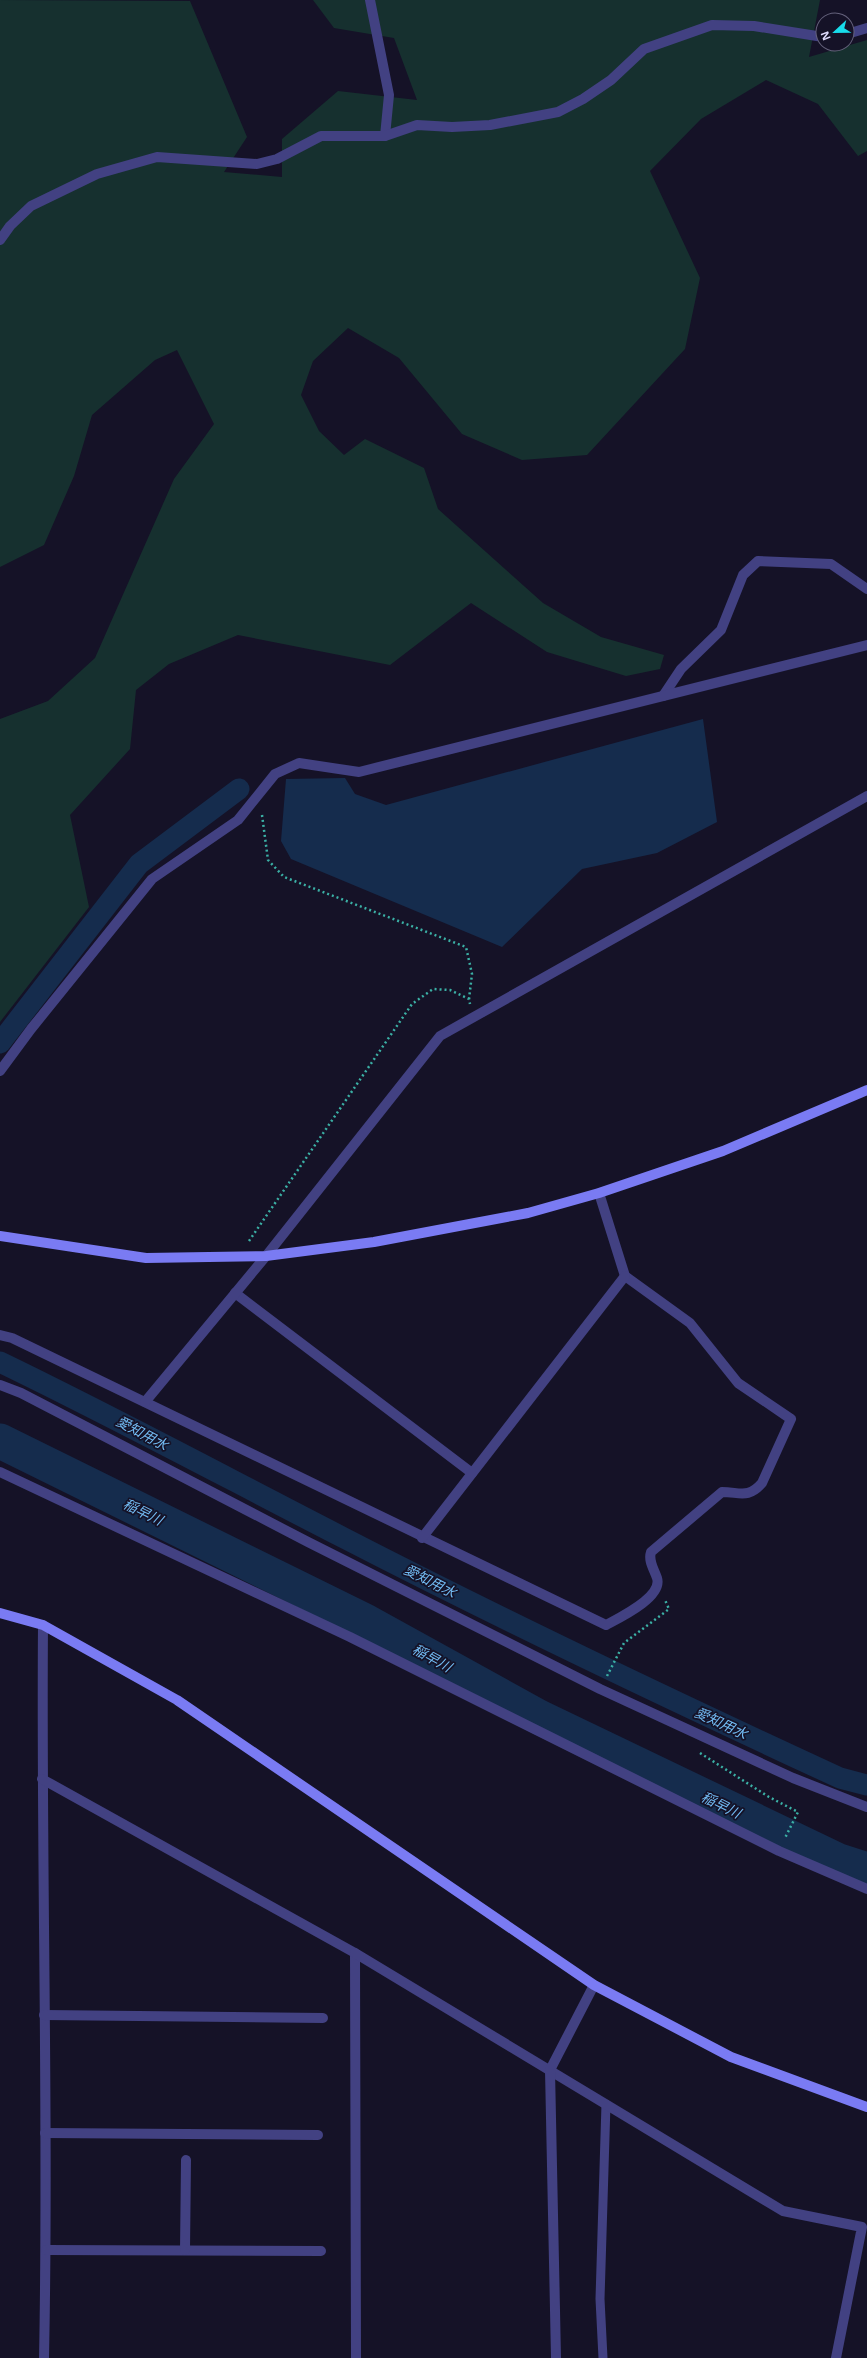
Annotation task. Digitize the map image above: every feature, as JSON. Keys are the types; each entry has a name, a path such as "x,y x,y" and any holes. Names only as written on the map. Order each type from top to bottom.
{"street":[{"path":"370,0 389,95 385,136"},
{"path":"0,240 10,226 31,206 97,174 157,157 257,164 277,159 321,136 385,136 417,125 452,127 490,125 558,112 582,99 611,80 644,49 712,25 754,26 815,37"},
{"path":"855,32 867,28"},
{"path":"663,696 681,669 721,630 743,575 758,561 831,564 867,589"},
{"path":"0,1071 31,1029 152,879 238,820 275,774 299,763 360,772 867,645"},
{"path":"145,1402 266,1256 440,1036 867,796"},
{"path":"0,1236 146,1258 266,1256 374,1242 520,1215 599,1193 723,1151 867,1090"},
{"path":"0,1335 12,1338 422,1538 606,1625 650,1598 658,1588 658,1580 649,1558 651,1552 722,1492 746,1494 755,1491 762,1483 791,1419 738,1383 690,1323 625,1276 599,1193"},
{"path":"422,1538 625,1276"},
{"path":"236,1293 472,1474"},
{"path":"0,1385 21,1393 308,1542 600,1689 793,1778 867,1807"},
{"path":"0,1472 350,1637 779,1851 867,1889"},
{"path":"0,1613 43,1625 176,1700 594,1985 731,2057 867,2107"},
{"path":"43,1625 42,1779 46,2250 44,2358"},
{"path":"42,1779 356,1953 783,2211 862,2228 836,2358"},
{"path":"356,1953 356,2358"},
{"path":"556,2358 550,2070 594,1985"},
{"path":"44,2015 323,2018"},
{"path":"45,2133 318,2135"},
{"path":"186,2160 186,2250"},
{"path":"46,2250 322,2251"}],"lane":[{"path":"603,2358 600,2299 606,2104"}],"path":[{"path":"259,793 268,860 275,869 284,876 466,947 472,974 469,999 473,1017"},
{"path":"239,1257 412,1004 433,988 450,990 469,999"},
{"path":"605,1682 624,1643 669,1609 658,1588"},
{"path":"697,1751 769,1797 798,1812 791,1825"}],"green space":[{"path":"0,0 190,1 247,137 224,172 282,177 282,139 338,91 417,100 394,38 334,28 313,0 820,0 818,12 815,12 815,26 809,57 826,52 855,52 855,44 867,40 867,151 858,156 818,104 766,80 701,119 650,171 700,278 685,349 587,455 522,460 462,434 399,358 348,328 313,361 301,395 319,431 344,455 365,439 424,468 438,509 543,603 601,637 664,655 660,669 626,676 547,652 471,603 390,665 238,635 169,664 136,690 130,749 70,815 89,907 0,1022 0,719 48,701 95,658 174,479 214,424 177,350 155,360 92,415 74,476 44,545 0,567"}],"water":[{"path":"703,719 717,822 657,853 582,869 502,947 291,859 281,841 286,779 345,778 355,794 386,805"}],"waterway":[{"path":"0,1043 139,864 239,789"},
{"name":"愛知用水","path":"0,1362 529,1631 840,1778 867,1785"},
{"name":"稲早川","path":"0,1441 367,1622 539,1717 839,1861 867,1870"}]}
